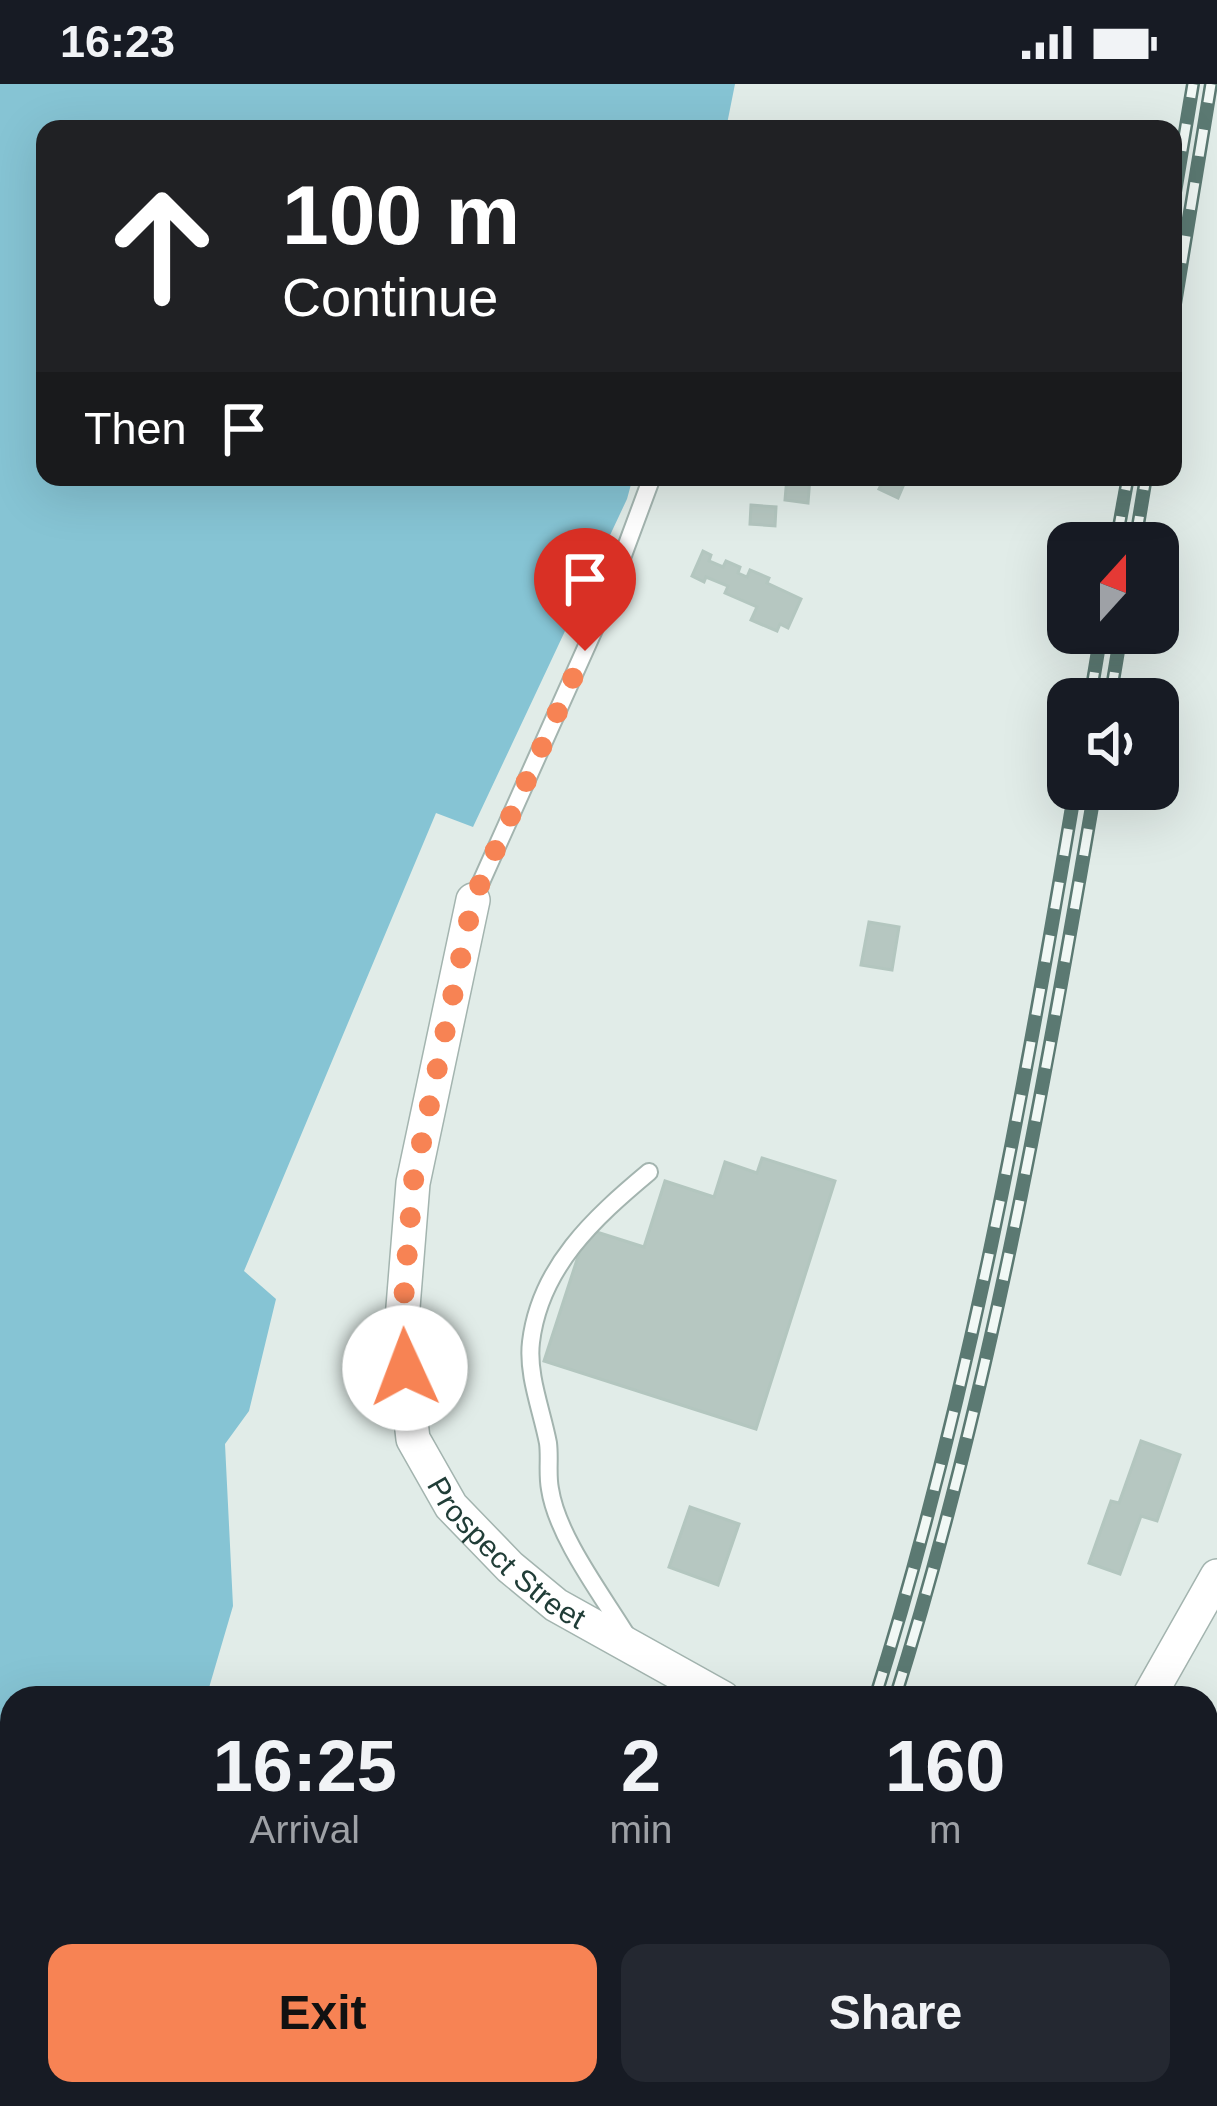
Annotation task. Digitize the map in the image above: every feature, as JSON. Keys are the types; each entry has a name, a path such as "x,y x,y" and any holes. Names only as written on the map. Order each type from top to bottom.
{"street":[{"name":"Prospect Street","path":"473,900 413,1183 401,1332 413,1439 451,1505 510,1567 556,1606 700,1686"},
{"path":"1155,1686 1217,1576"}],"lane":[{"path":"473,900 602,612 649,486"},
{"path":"636,1652 568,1536 550,1491 549,1447 530,1345 540,1308 566,1251 598,1214 649,1172"}],"water":[{"path":"0,84 735,84 728,120 36,120 36,486 631,486 473,827 436,813 244,1271 276,1299 249,1411 225,1444 233,1606 210,1686 0,1686"}],"building":[{"path":"786,486 809,486 808,503 785,500"},
{"path":"880,486 903,486 898,498"},
{"path":"751,505 776,507 775,526 750,524"},
{"path":"703,551 711,555 709,561 723,567 726,561 740,567 738,573 747,577 750,570 801,599 788,628 780,624 777,631 751,620 757,607 725,593 728,586 692,576"},
{"path":"869,922 899,927 892,970 861,965"},
{"path":"762,1158 835,1181 756,1429 544,1361 587,1229 644,1247 665,1181 714,1197 725,1162 757,1173"},
{"path":"1141,1441 1180,1455 1157,1521 1141,1516 1120,1574 1089,1563 1111,1501 1119,1503"},
{"path":"690,1507 739,1524 718,1585 669,1567"}],"railway":[{"path":"1182,150 1193,84"},
{"path":"1182,261 1211,84"},
{"path":"1120,522 1126,486"},
{"path":"1138,522 1144,486"},
{"path":"1094,678 1098,654"},
{"path":"1114,678 1118,654"},
{"path":"879,1686 966,1361 1071,810"},
{"path":"899,1686 985,1361 1033,1133 1091,810"}],"route":[{"path":"405,1368 401,1332 413,1183 473,900 585,651"}]}
